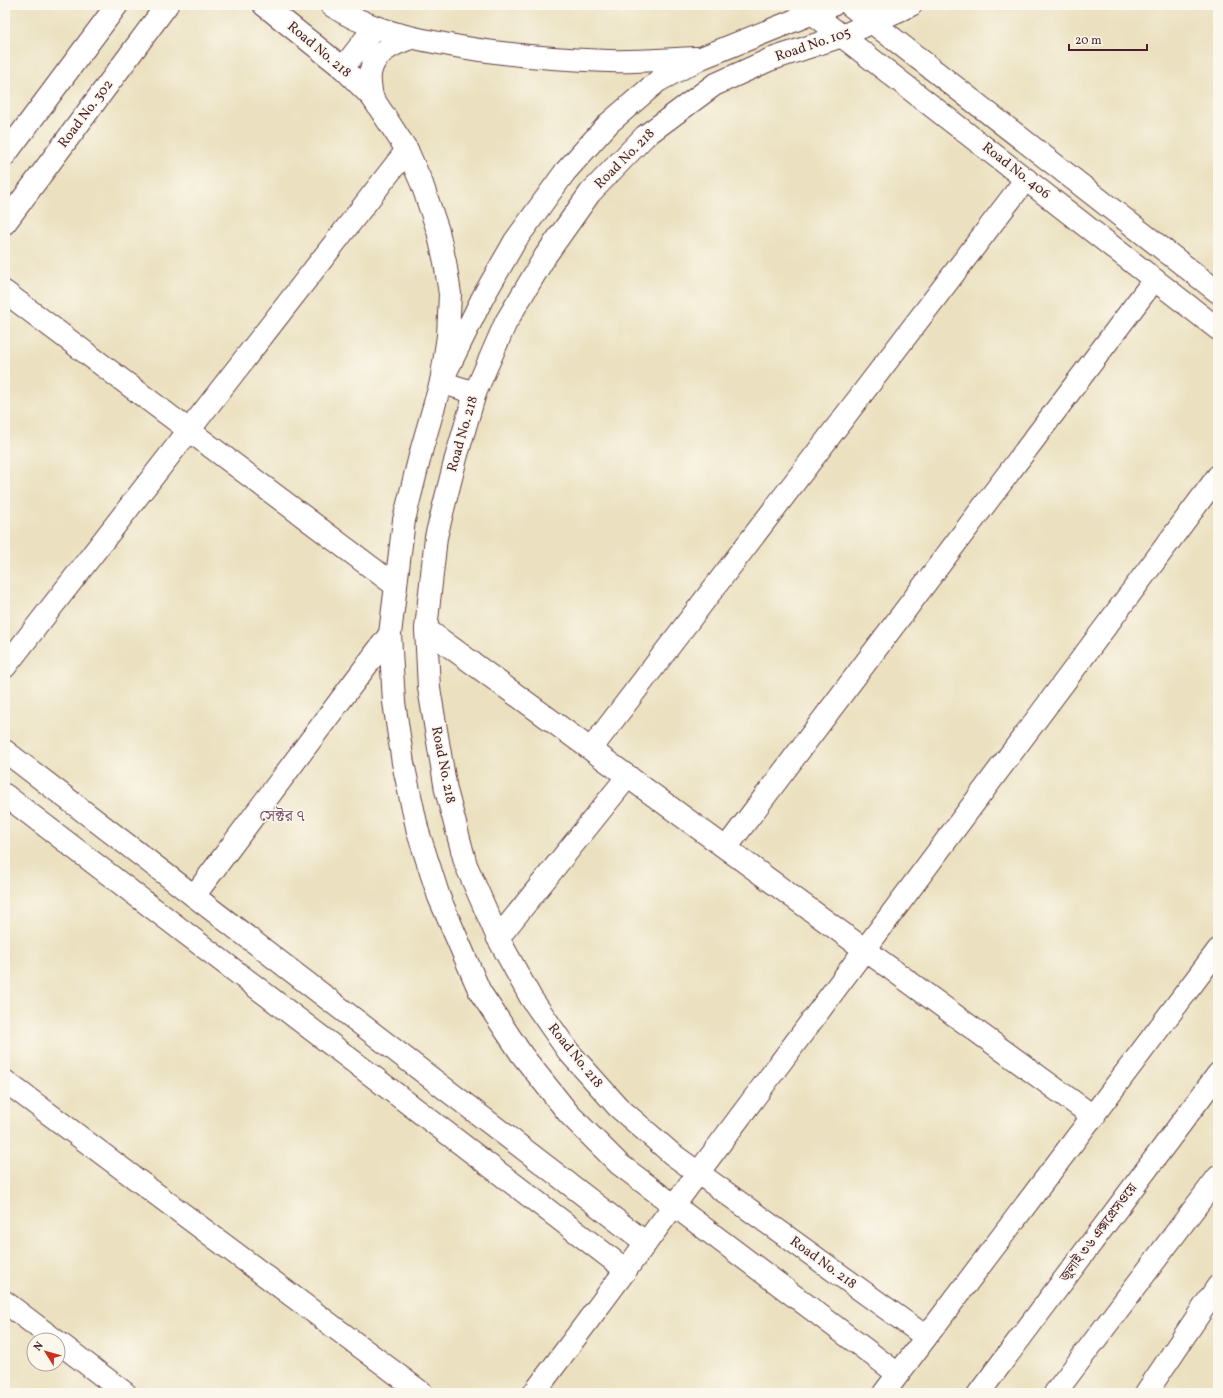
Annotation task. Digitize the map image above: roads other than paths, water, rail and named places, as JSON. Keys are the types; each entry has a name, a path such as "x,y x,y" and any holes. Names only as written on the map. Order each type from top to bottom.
{"main road":[{"path":"5,155 117,5"},
{"name":"Road No. 302","path":"5,223 167,5"},
{"name":"Road No. 218","path":"264,5 343,68 372,97 407,150 422,184 438,231 450,294 448,336 442,382"},
{"name":"Road No. 218","path":"331,5 344,14 374,28 411,38 466,48 532,56 609,61 701,58"},
{"name":"Road No. 105","path":"701,58 808,9 833,5"},
{"name":"Road No. 406","path":"850,5 1218,292"},
{"name":"Road No. 105","path":"714,85 768,60 842,36 874,23 911,5"},
{"name":"Road No. 406","path":"808,9 1218,329"},
{"path":"343,68 374,28"},
{"name":"Road No. 218","path":"372,97 370,74 376,58 390,45 411,38"},
{"path":"701,58 714,85"},
{"name":"Road No. 218","path":"701,58 658,81 609,123 565,172 514,241 483,297 442,382 422,448 404,520 390,634 394,702 403,763 418,832 439,897 480,992 522,1055 569,1114 619,1164 673,1207 898,1374"},
{"name":"Road No. 218","path":"714,85 645,136 590,193 546,255 506,322 474,394 436,537 426,629 429,688 446,790 466,865 498,938 531,998 568,1051 618,1107 672,1154 926,1337"},
{"path":"5,667 407,150"},
{"path":"591,749 1026,179"},
{"path":"726,848 1154,280"},
{"path":"5,292 396,586"},
{"path":"442,382 474,394"},
{"path":"534,1393 1218,476"},
{"path":"426,629 1094,1117"},
{"path":"194,896 390,634"},
{"path":"5,750 646,1243"},
{"path":"498,938 628,776"},
{"path":"5,795 626,1270"},
{"path":"884,1393 1094,1117 1218,950"},
{"name":"জুলাই ৩৬ এক্সপ্রেসওয়ে","path":"980,1393 1218,1074"},
{"path":"5,1081 422,1393"},
{"path":"1054,1393 1218,1177"},
{"path":"1146,1393 1218,1286"},
{"path":"5,1302 44,1332"},
{"path":"66,1348 125,1393"}],"district":[{"name":"সেক্টর ৭","path":"282,817"}]}
